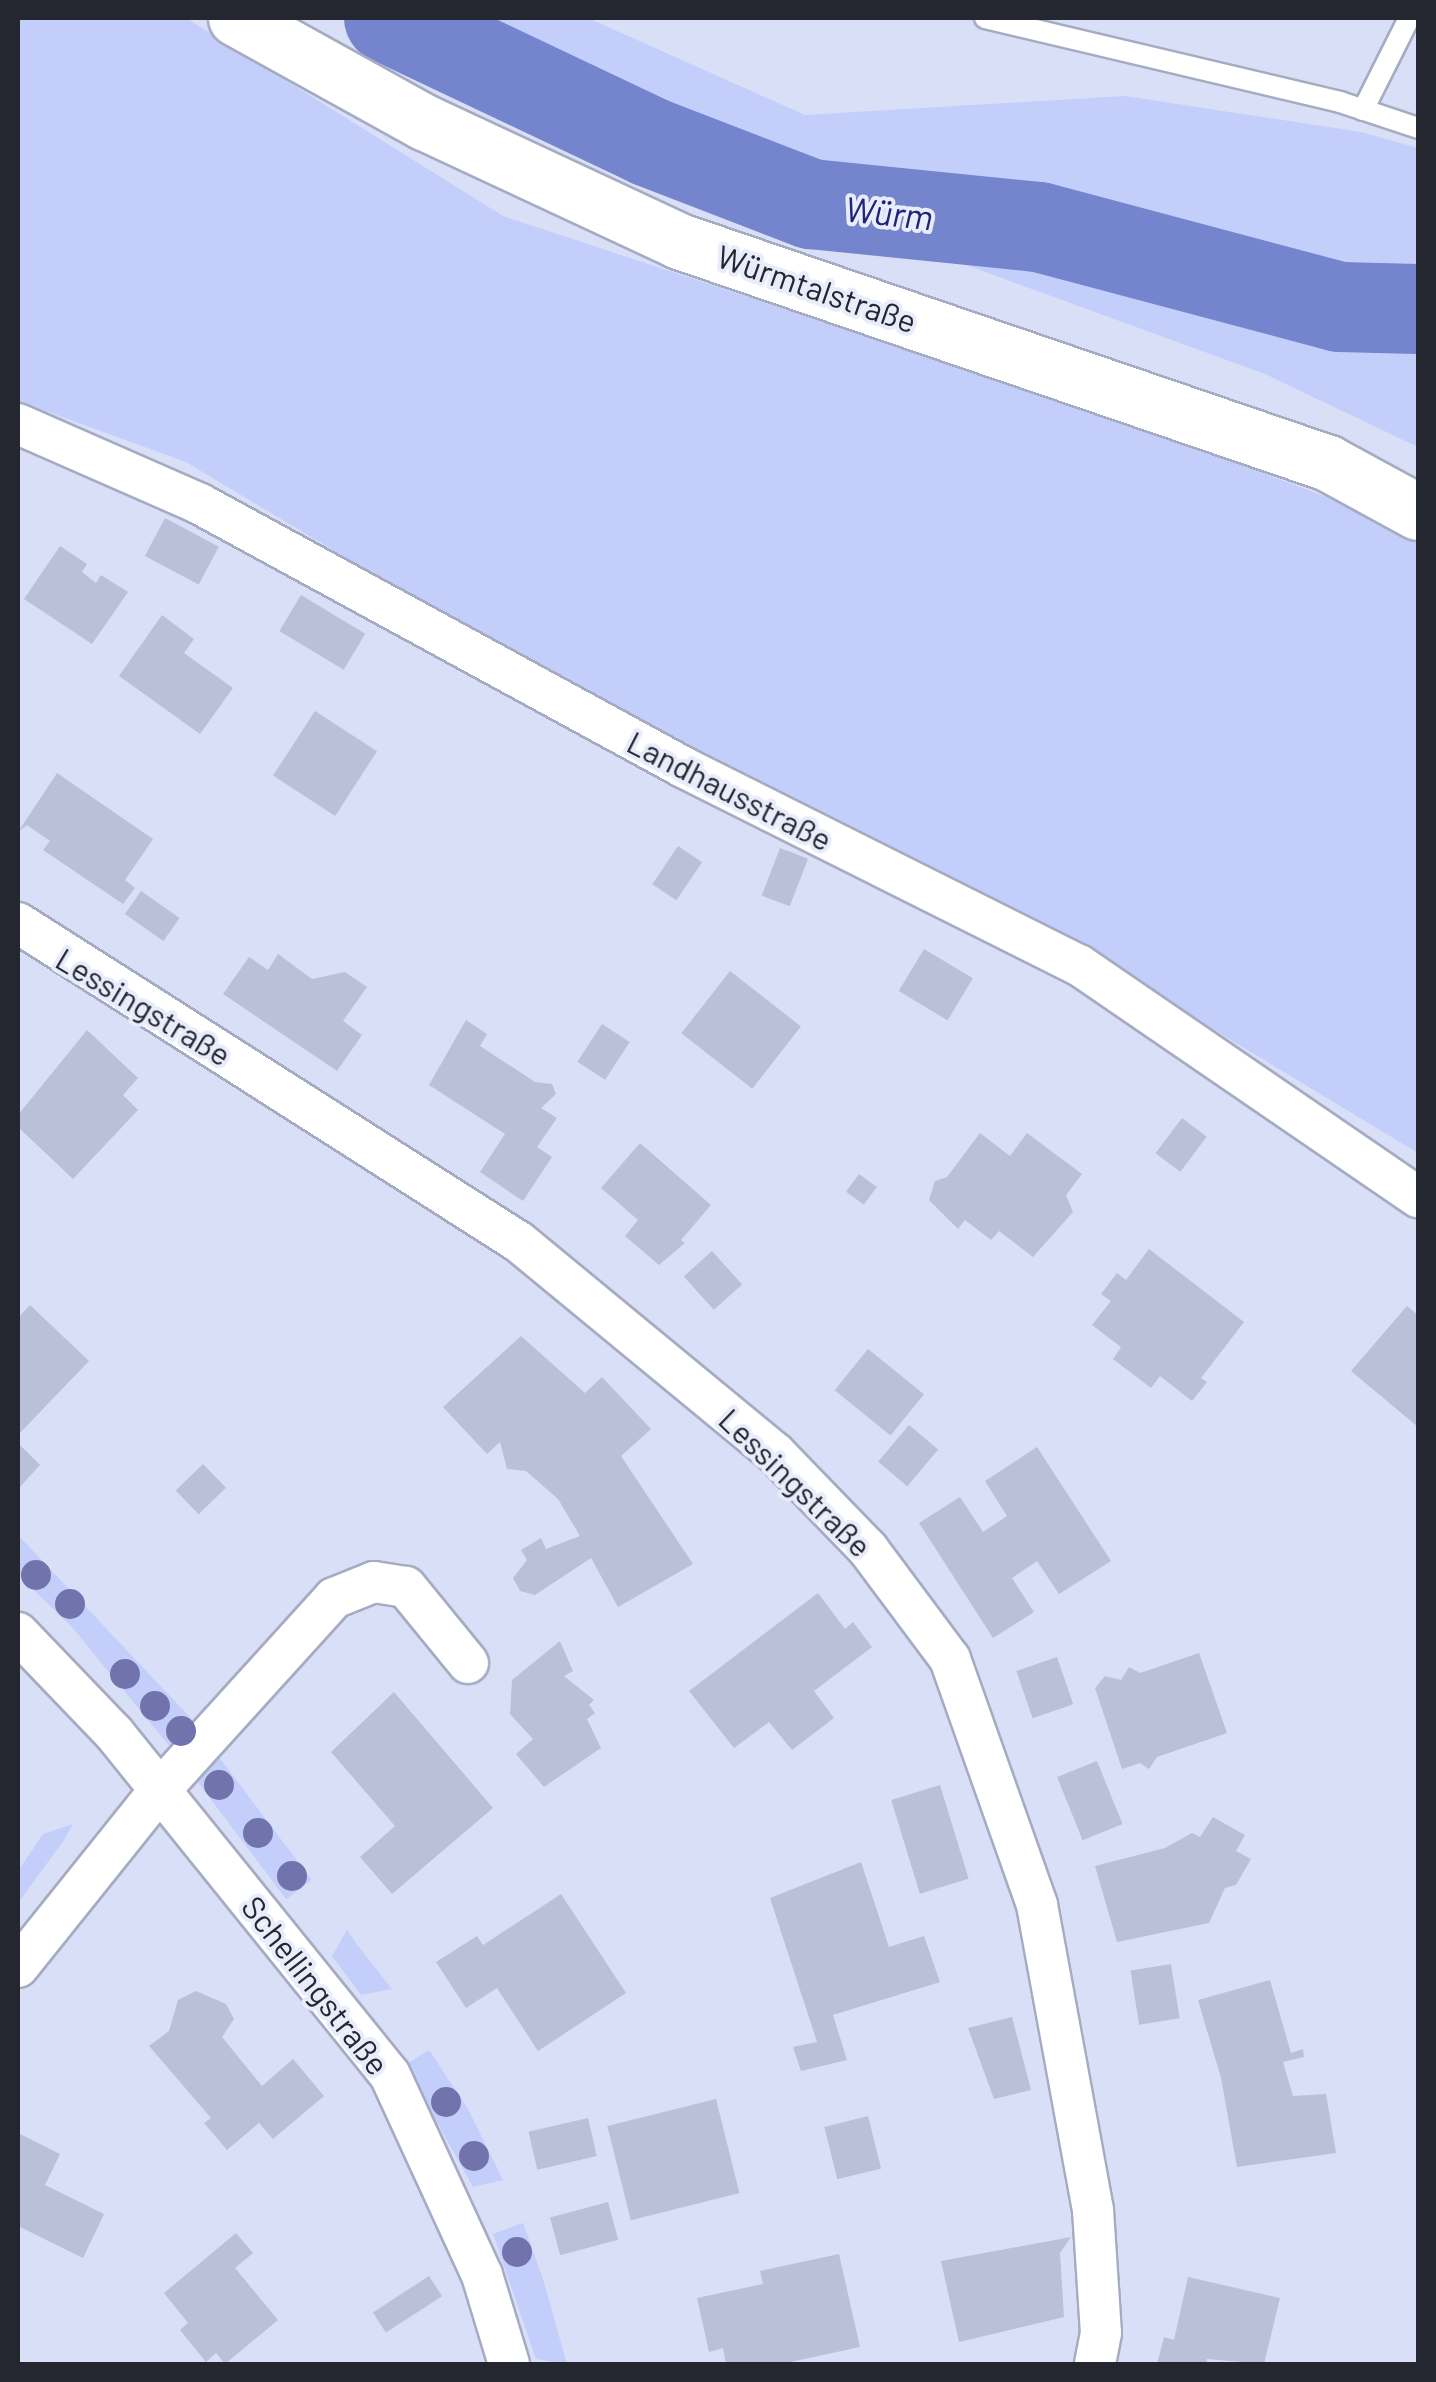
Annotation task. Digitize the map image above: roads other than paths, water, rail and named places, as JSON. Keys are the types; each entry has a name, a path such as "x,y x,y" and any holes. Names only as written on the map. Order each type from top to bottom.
{"main road":[{"name":"Würmtalstraße","path":"236,18 424,122 679,241 1328,464 1418,512"}],"street":[{"name":"Landhausstraße","path":"18,424 200,504 682,767 1079,965 1418,1197"},
{"name":"Lessingstraße","path":"18,923 519,1242 775,1452 868,1549 950,1659 1037,1904 1093,2210 1100,2333 1095,2364"},
{"path":"18,1967 160,1790 334,1598 374,1582 406,1587 468,1663"},
{"name":"Schellingstraße","path":"18,1633 160,1790 390,2075 482,2275 509,2364"}],"lane":[{"path":"985,18 1364,110 1418,128"},
{"path":"1364,110 1409,18"}],"waterway":[{"name":"Würm","path":"389,18 650,142 811,204 1039,227 1339,307 1418,309"}]}
